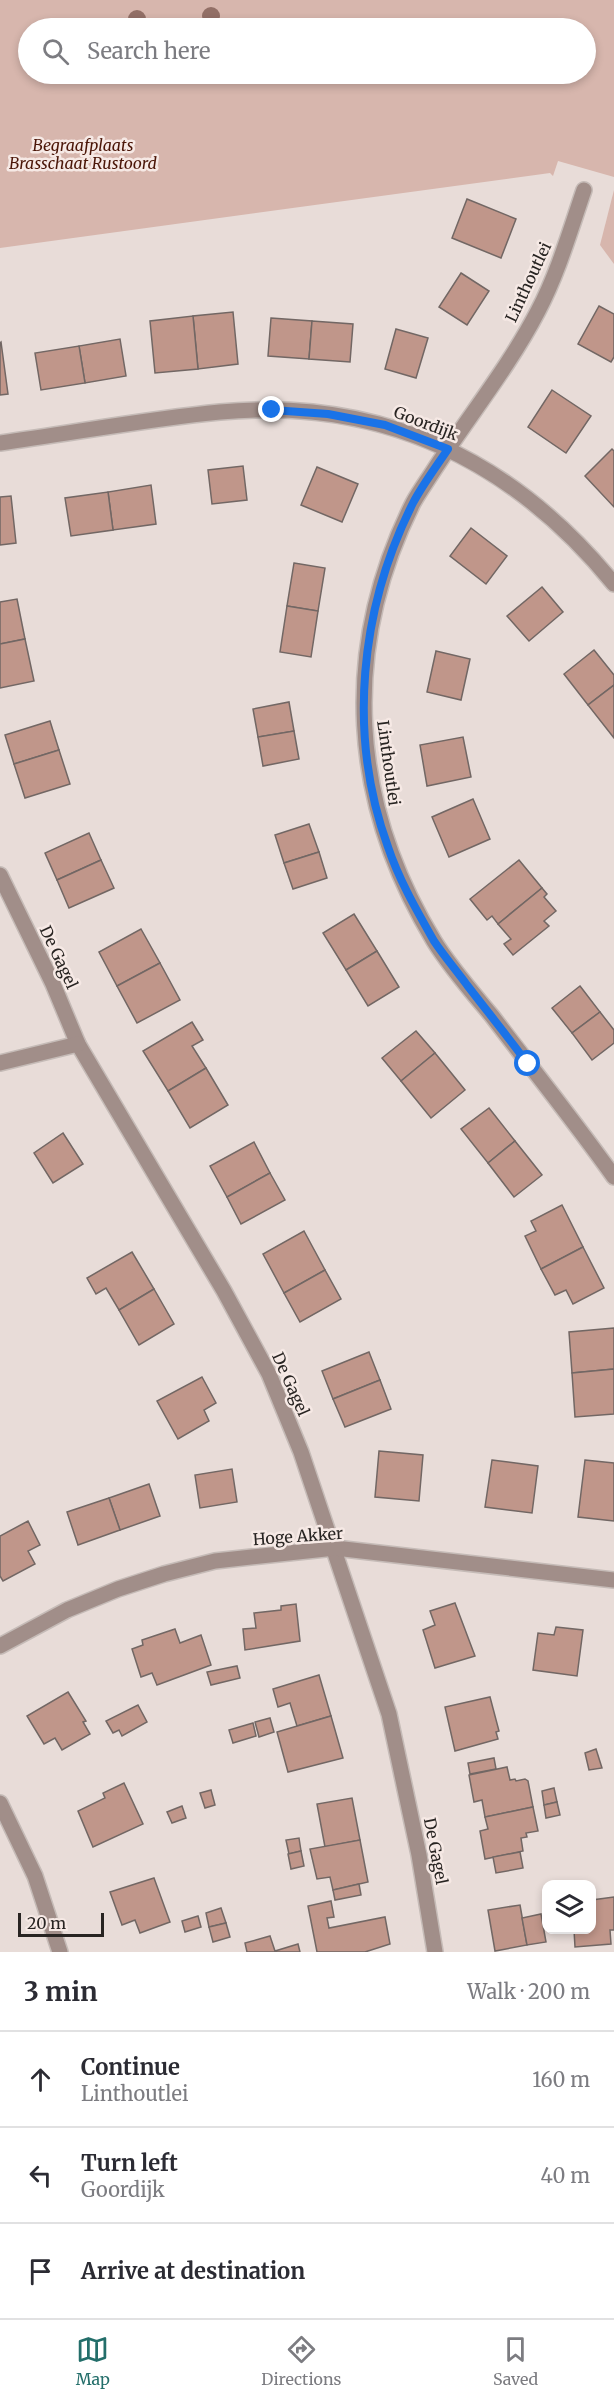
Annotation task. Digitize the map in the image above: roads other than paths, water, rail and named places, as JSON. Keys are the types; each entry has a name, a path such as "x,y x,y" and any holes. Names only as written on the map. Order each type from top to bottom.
{"street":[{"name":"Linthoutlei","path":"584,190 557,268 538,312 497,378 414,501 394,545 375,607 368,640 363,697 365,743 374,798 388,847 410,897 435,943 614,1177"},
{"name":"Goordijk","path":"0,443 221,412 272,410 328,414 385,425 448,449 488,470 517,490 559,523 614,584"},
{"name":"De Gagel","path":"0,875 53,984 78,1044 224,1291 269,1374 301,1452 389,1714 419,1855 435,1952"},
{"path":"0,1063 78,1044"},
{"name":"Hoge Akker","path":"0,1646 68,1610 118,1589 164,1574 215,1561 335,1548 614,1580"},
{"path":"0,1803 34,1876 60,1952"}],"park label":[{"name":"Begraafplaats Brasschaat Rustoord","path":"83,154"}]}
